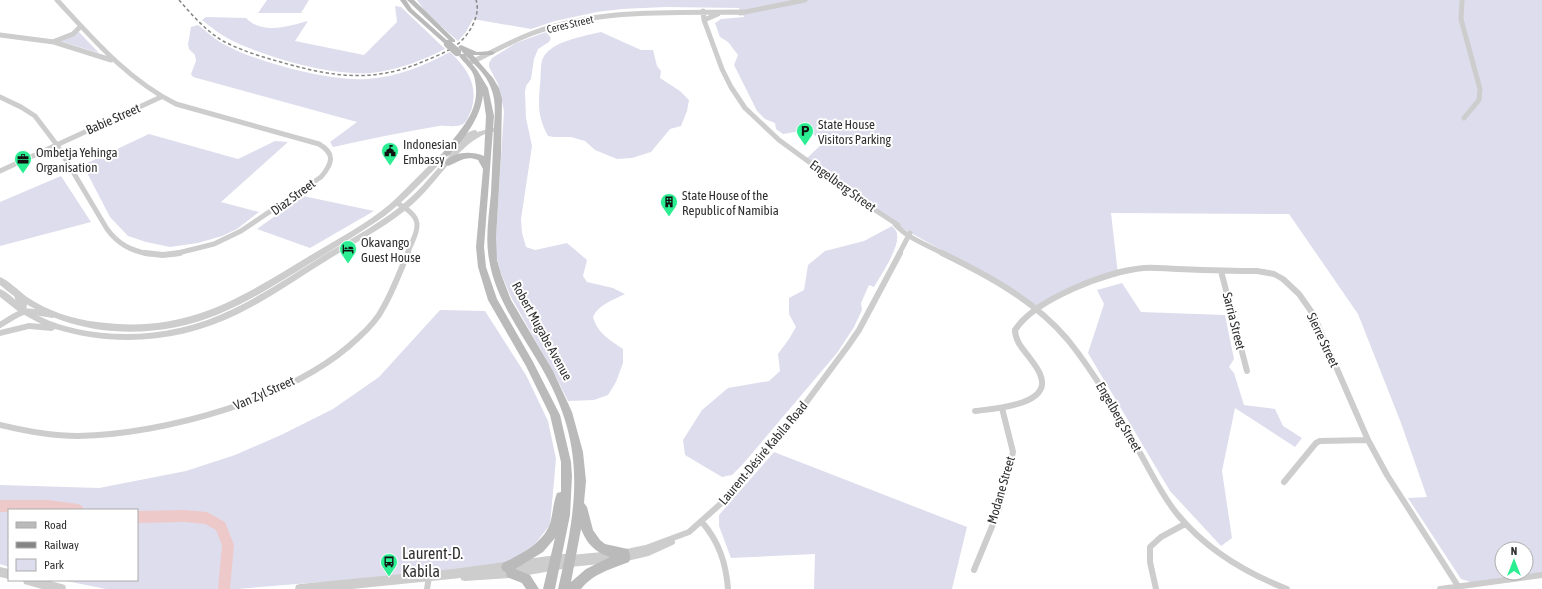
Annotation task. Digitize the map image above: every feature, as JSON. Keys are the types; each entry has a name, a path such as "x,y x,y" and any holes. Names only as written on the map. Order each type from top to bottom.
{"main road":[{"name":"Robert Mugabe Avenue","path":"403,0 410,10 460,49 472,62 487,73 495,88 498,101 494,128 485,167 480,247 482,267 493,300 529,363 555,415 566,462 567,476 565,515 550,589"},
{"name":"Robert Mugabe Avenue","path":"410,0 450,42"},
{"path":"460,49 476,54 492,53"},
{"name":"Robert Mugabe Avenue","path":"472,62 488,96 494,128 492,229 493,260 505,298 559,390 568,412 577,446 580,466 580,490 570,561 564,589"},
{"path":"447,153 466,132 475,112 479,95 477,73"},
{"path":"448,163 455,158 470,155 480,158 485,167"},
{"path":"533,589 526,579 509,570 530,556 545,543 555,528 566,462"},
{"path":"580,490 583,518 591,539 608,551 624,556"},
{"path":"573,589 588,573 600,566 624,556"}],"street":[{"name":"Diaz Street","path":"0,97 21,107 35,116 57,145 107,229 118,241 130,249 146,254 161,255 198,250 217,244 258,222 325,172 331,159 327,149 319,144 176,104 161,97 113,60 80,27 57,0"},
{"name":"Ceres Street","path":"679,12 704,16 743,12 805,0"},
{"path":"1462,0 1461,19 1480,89 1480,100 1464,118"},
{"name":"Ceres Street","path":"472,62 533,33 574,21 617,14 679,12 704,16 743,12"},
{"name":"Engelberg Street","path":"704,16 726,77 735,95 747,111 795,150 895,224 925,245 942,252"},
{"path":"54,42 66,38 80,27"},
{"path":"0,35 54,42 113,60"},
{"name":"Babie Street","path":"0,172 161,97"},
{"path":"0,325 23,311 32,310 79,323 129,327 170,325 193,320 217,312 243,300 370,222 401,205 447,153 471,134 494,128"},
{"path":"0,333 29,326 42,326 110,337 149,337 195,329 222,319 286,283 373,229 448,163 474,137 494,128"},
{"name":"Van Zyl Street","path":"0,425 25,430 77,436 113,433 162,426 246,403 312,371 338,355 352,344 376,320 383,309 418,229 417,221 413,215 401,205"},
{"name":"Engelberg Street","path":"895,224 901,231 986,274 1037,308 1066,338 1106,392 1162,493 1185,524 1211,547 1240,567 1287,589"},
{"path":"901,231 904,236 904,244 918,243 925,245"},
{"name":"Laurent-Désiré Kabila Road","path":"306,589 453,574 468,576 570,561 624,556 689,532 726,499 785,431 838,361 859,330 909,234"},
{"name":"Sierre Street","path":"1037,308 1069,292 1108,277 1133,270 1154,268 1256,271 1274,274 1289,284 1299,294 1313,314 1368,440 1386,475 1458,586"},
{"name":"Sarria Street","path":"1221,271 1247,371"},
{"path":"0,280 17,294 52,315"},
{"path":"0,292 23,311 57,326 82,333"},
{"path":"17,294 18,299 24,304 23,311"},
{"path":"975,411 1002,408 1027,401 1035,397 1041,389 1041,377 1017,340 1015,334 1020,323 1037,308"},
{"name":"Modane Street","path":"974,570 998,512 1013,452 1002,408"},
{"path":"1284,482 1316,443 1320,441 1368,440"},
{"path":"702,522 717,540 722,553 728,589"},
{"path":"1156,589 1148,558 1149,548 1152,542 1160,536 1185,524"},
{"path":"1440,589 1542,575"},
{"path":"426,589 429,577"},
{"path":"36,586 61,589"}],"green space":[{"path":"267,0 309,0 301,13 258,13"},
{"path":"417,0 1542,0 1542,575 1534,576 1534,541 1494,541 1494,581 1499,581 1477,584 1461,579 1408,498 1427,497 1401,423 1358,314 1289,214 1111,213 1118,274 1086,285 1037,308 895,224 807,158 824,142 807,130 783,134 776,129 775,123 765,119 757,111 734,65 738,55 728,42 720,37 715,23 721,19 744,17 739,8 666,7 622,9 597,12 555,21 531,29 473,19 466,32 458,41 426,13"},
{"path":"395,6 401,7 445,49 413,63 388,70 362,73 343,72 302,65 260,52 227,38 202,20 206,17 246,18 252,23 268,28 284,27 308,21 295,41 364,55 397,22"},
{"path":"198,25 220,42 270,63 312,74 351,79 378,78 400,73 430,62 450,52 467,72 473,86 474,94 471,111 466,122 461,125 439,126 333,147 330,142 357,122 193,77 191,74 196,61 195,55 189,49 188,44 191,27"},
{"path":"78,31 99,53 60,41"},
{"path":"546,32 551,38 549,42 538,49 534,59 531,79 526,86 525,92 526,118 532,146 521,219 522,233 526,247 535,250 567,243 587,260 583,276 587,282 613,288 625,294 602,306 593,317 601,332 623,349 623,363 616,382 608,395 594,400 568,401 511,297 500,271 496,254 504,111 498,84 489,67 489,63 492,58 516,43"},
{"path":"601,32 641,50 653,50 657,66 661,71 660,78 680,91 689,100 687,111 681,126 670,129 651,152 632,158 617,159 595,150 585,141 571,137 548,136 542,123 539,99 543,58 553,47 561,43"},
{"path":"149,134 238,159 275,141 288,142 221,202 259,212 237,229 222,236 198,243 170,247 146,242 128,236 110,217 83,165"},
{"path":"61,176 91,222 0,246 0,202"},
{"path":"303,196 374,211 310,248 257,229"},
{"path":"892,226 897,233 896,246 874,287 869,285 861,303 862,310 854,327 837,353 743,464 732,475 722,477 685,455 683,440 702,410 728,388 769,381 780,371 778,354 796,327 789,314 789,298 804,290 808,265 825,251 864,241"},
{"path":"1122,283 1141,312 1225,315 1234,359 1229,367 1234,373 1244,405 1275,409 1283,426 1302,438 1295,447 1235,408 1222,471 1232,538 1221,546 1170,491 1088,353 1104,304 1097,290"},
{"path":"440,310 485,311 526,375 548,421 556,459 550,525 535,544 507,564 429,577 309,583 237,589 106,589 66,581 138,581 138,509 8,509 8,567 0,564 0,485 99,488 186,471 235,455 281,435 333,409 379,377"},
{"path":"774,452 967,527 952,589 814,589 815,554 731,558 719,526 719,515"}],"waterway":[{"path":"0,506 48,506 70,509"},
{"path":"138,517 185,516 207,518 221,526 228,545 224,589"}],"railway":[{"path":"179,0 205,28 223,41 236,47 263,57 314,71 350,75 385,73 403,69 450,49 459,43 471,29 476,18 476,0"}],"place":[{"name":"State House Visitors Parking","path":"805,146"},
{"name":"Indonesian Embassy","path":"390,166"},
{"name":"Ombetja Yehinga Organisation","path":"23,174"},
{"name":"State House of the Republic of Namibia","path":"669,217"},
{"name":"Okavango Guest House","path":"348,264"},
{"name":"Laurent-D. Kabila","path":"389,577"}]}
